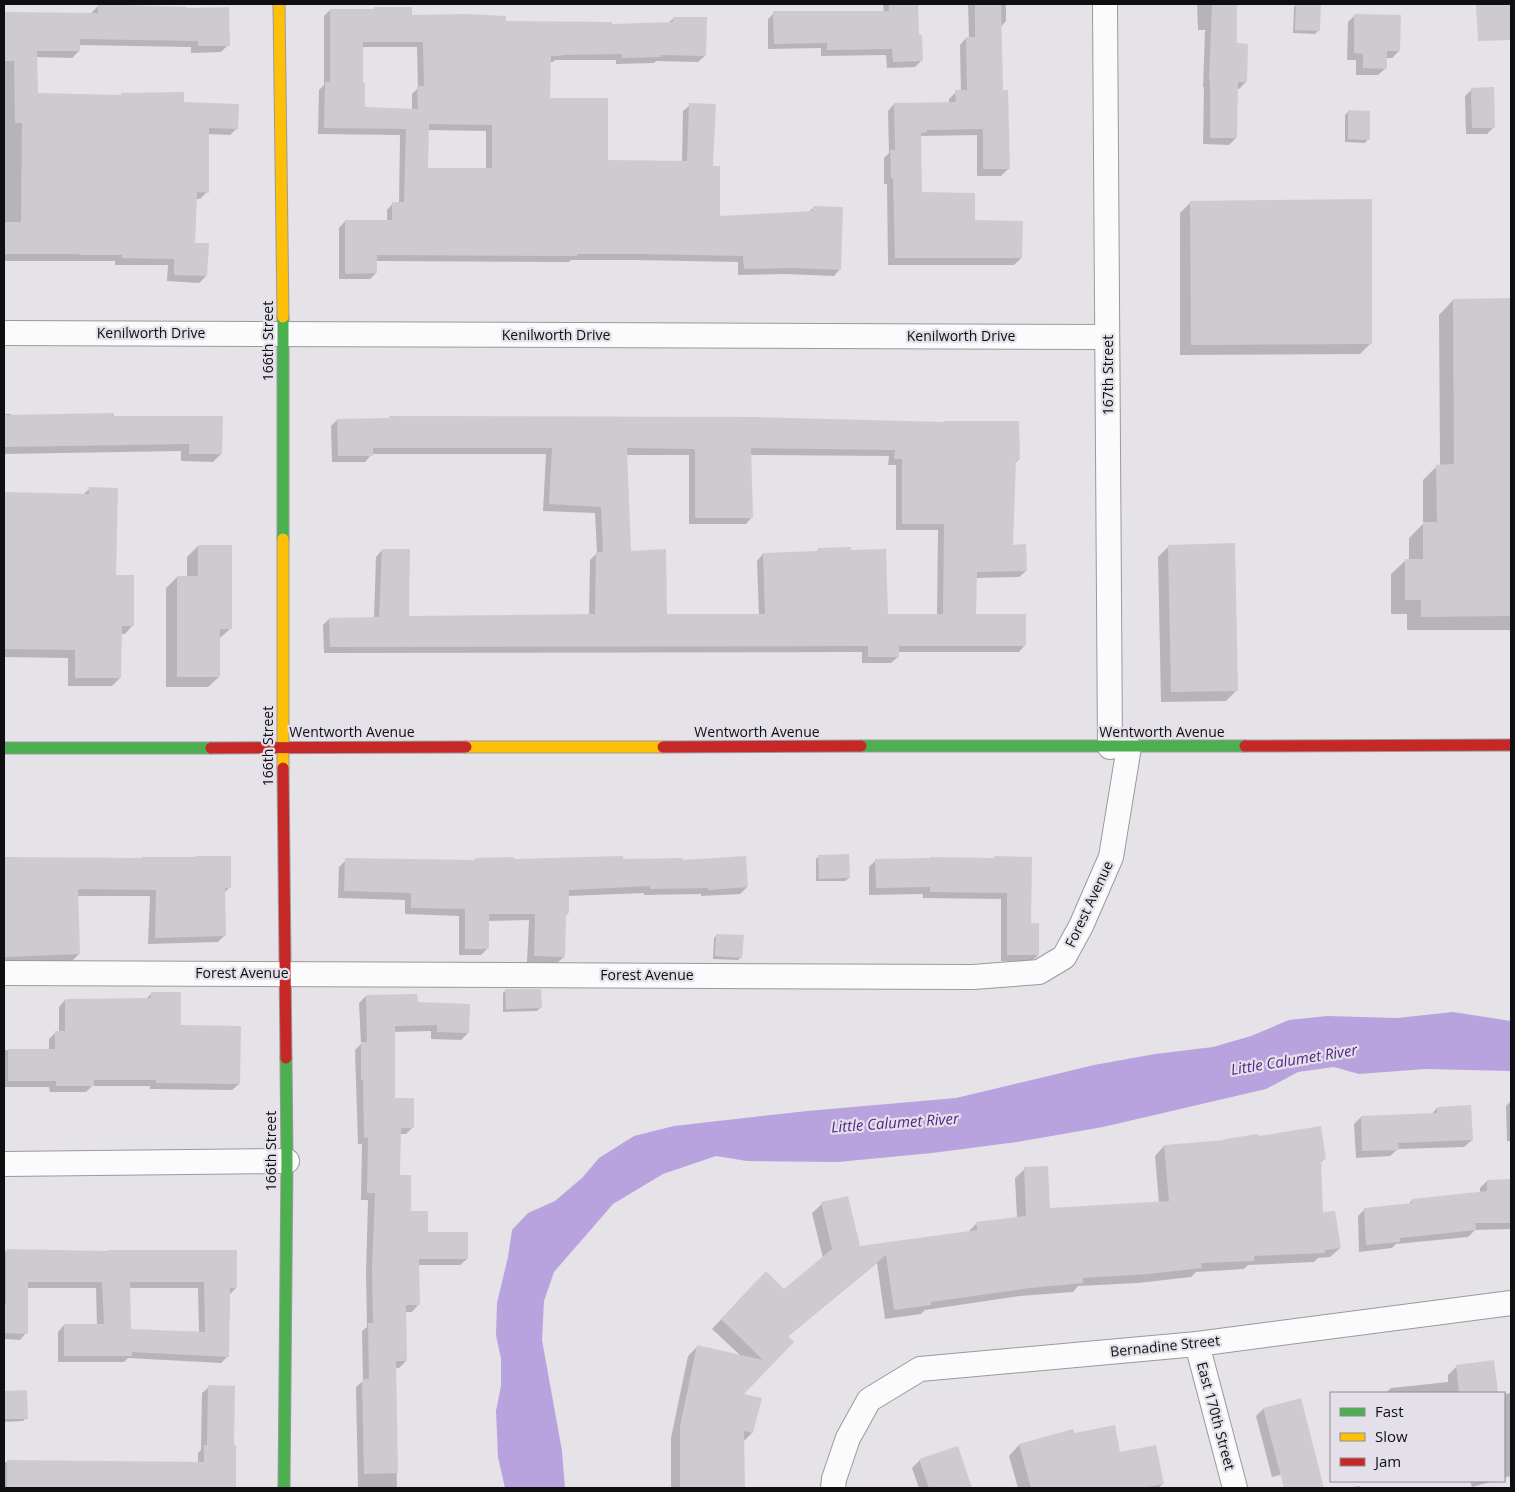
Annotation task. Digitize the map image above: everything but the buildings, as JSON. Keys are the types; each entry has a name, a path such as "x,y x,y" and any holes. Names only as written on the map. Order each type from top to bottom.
{"street":[{"name":"166th Street","path":"279,4 283,334 283,747 287,1161 284,1488"},
{"name":"167th Street","path":"1105,4 1107,337 1119,747"},
{"name":"Kenilworth Drive","path":"4,333 1107,337"},
{"name":"Wentworth Avenue","path":"4,748 1511,745"},
{"name":"Forest Avenue","path":"4,972 973,977 1039,972 1064,957 1082,926 1112,857 1119,747"},
{"path":"4,1164 287,1161"},
{"name":"Bernadine Street","path":"833,1488 834,1479 848,1438 869,1400 920,1368 1197,1344 1511,1303"},
{"name":"East 170th Street","path":"1197,1344 1235,1488"}],"water":[{"name":"Little Calumet River","path":"1453,1012 1511,1021 1511,1071 1425,1069 1359,1074 1334,1067 1298,1072 1266,1089 1103,1127 1017,1142 838,1162 747,1161 716,1156 663,1174 613,1204 554,1272 544,1301 542,1340 562,1451 565,1488 505,1488 498,1457 496,1411 501,1386 501,1359 496,1335 497,1303 508,1257 512,1230 528,1213 555,1201 583,1177 599,1158 634,1136 674,1126 807,1111 956,1098 1094,1065 1155,1054 1213,1047 1251,1036 1289,1020 1327,1016 1397,1018"}],"traffic: fast":[{"path":"283,317 283,539"},
{"path":"861,746 1245,746"},
{"path":"4,748 211,748"},
{"path":"284,1488 286,1058"}],"traffic: slow":[{"path":"279,4 283,317"},
{"path":"283,539 283,768"},
{"path":"466,747 663,747"}],"traffic: jam":[{"path":"1245,746 1511,745"},
{"path":"663,747 861,746"},
{"path":"211,748 466,747"},
{"path":"283,768 286,1058"}]}
